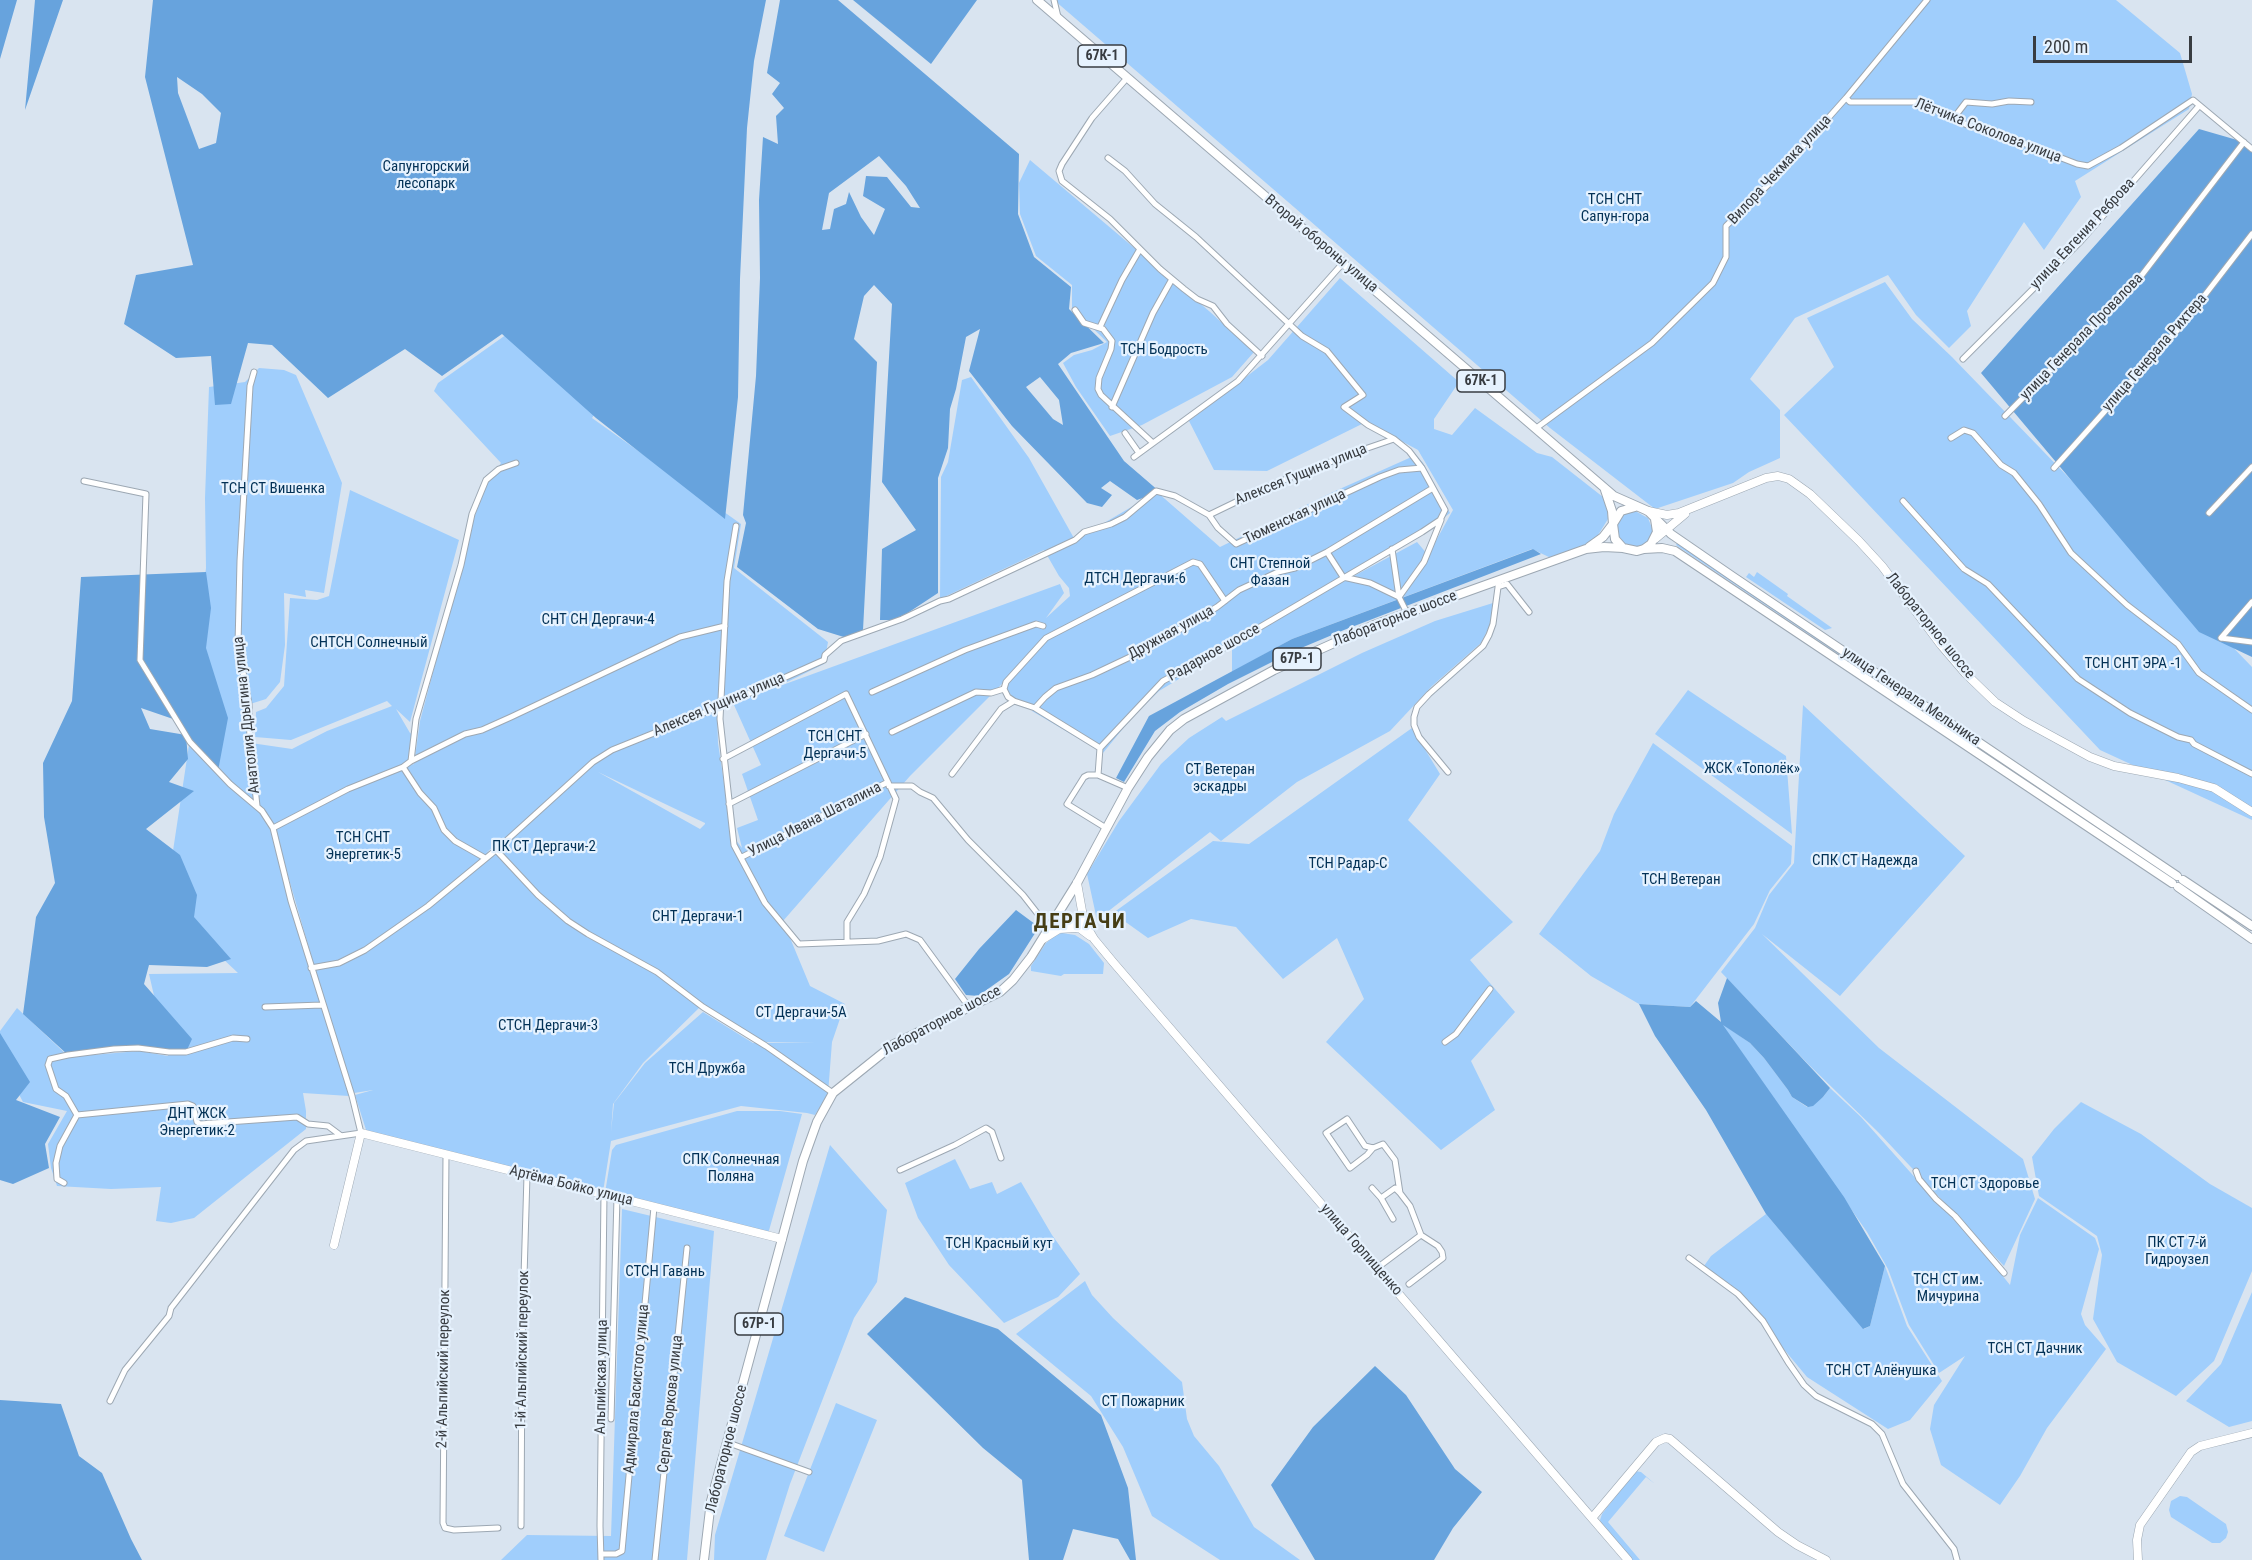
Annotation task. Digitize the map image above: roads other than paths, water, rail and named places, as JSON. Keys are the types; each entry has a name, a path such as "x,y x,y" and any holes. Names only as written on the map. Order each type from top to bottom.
{"main road":[{"name":"Второй обороны улица","path":"1037,0 1605,489"},
{"name":"Лабораторное шоссе","path":"1648,511 1666,515 1690,510 1766,478 1783,477 1810,494 1874,558 1941,645 1965,673 1995,702 2090,757 2114,766 2178,778 2214,788 2252,812"},
{"name":"67К-1","path":"1605,489 1620,500 1648,511 1655,518"},
{"path":"1605,489 1612,511 1615,539 1623,548 1633,551 1644,549"},
{"path":"1612,524 1621,511 1636,507"},
{"name":"Лабораторное шоссе","path":"1654,540 1690,510"},
{"path":"1679,539 1676,530 1682,516"},
{"path":"1654,540 1657,527 1655,518"},
{"name":"улица Генерала Мельника","path":"1655,518 1679,539 2178,882 2252,939"},
{"name":"Лабораторное шоссе","path":"704,1560 711,1501 782,1239 814,1132 833,1093 894,1044 1000,992 1013,980 1062,916 1064,904 1128,788 1148,757 1170,730 1200,709 1323,646 1407,613 1498,583 1586,549 1598,542 1612,524"},
{"name":"67К-1","path":"1644,549 1654,540"},
{"name":"Лабораторное шоссе","path":"1586,549 1604,546 1623,548"},
{"name":"улица Генерала Мельника","path":"1644,549 1672,550 1682,556 2178,882 2252,926"},
{"name":"улица Горпищенко","path":"1077,883 1084,922 1094,939 1628,1560"},
{"path":"1064,904 1073,906 1084,922"},
{"path":"1062,916 1075,920 1078,911"},
{"name":"улица Горпищенко","path":"1062,916 1094,939"},
{"path":"1042,940 1059,929 1078,929"},
{"path":"334,1245 361,1133"},
{"name":"Артёма Бойко улица","path":"361,1133 782,1239"},
{"path":"2138,1560 2140,1525 2191,1452 2200,1446 2252,1434"},
{"path":"1592,1518 1656,1442 1665,1438 1676,1443 1778,1532 1826,1560"}],"street":[{"path":"1054,0 1059,18"},
{"name":"Вилора Чекмака улица","path":"1535,429 1652,343 1713,283 1726,256 1726,226 1771,182 1846,98 1927,0"},
{"path":"1127,78 1092,118 1059,171 1062,181 1110,219 1172,279 1197,299 1213,306 1227,324 1262,356"},
{"name":"Лётчика Соколова улица","path":"1846,98 1850,102 1919,102 1953,119 2088,166 2095,164 2193,100 2199,106"},
{"path":"1953,119 1966,102 1992,104 2009,101 2031,102"},
{"path":"2199,106 2252,148"},
{"name":"улица Евгения Реброва","path":"1963,359 2081,241 2199,106"},
{"name":"улица Генерала Провалова","path":"2005,416 2135,284 2244,142"},
{"path":"1108,158 1125,171 1155,204 1196,237 1302,336 1327,351 1364,395 1344,407 1368,425 1394,439 1409,451 1422,468 1445,510 1424,562 1399,597"},
{"name":"улица Генерала Рихтера","path":"2054,468 2181,326 2252,234"},
{"path":"1100,327 1122,280 1140,249"},
{"path":"1125,433 1136,455 1230,388 1262,356 1343,263"},
{"path":"1112,407 1153,313 1172,279"},
{"path":"1075,310 1084,323 1092,327 1100,327 1107,332 1112,345 1099,378 1098,389 1112,407 1153,443"},
{"name":"Анатолия Дрыгина улица","path":"254,372 250,386 240,561 238,645 249,704 250,742 257,806"},
{"path":"1951,438 1964,430 1973,433 2001,465 2013,473 2032,496 2071,553 2127,605 2178,645 2199,672 2252,710"},
{"name":"Алексея Гущина улица","path":"311,968 339,963 365,950 428,906 496,850 593,762 612,750 721,706 824,660 825,655 841,641 949,599 1075,540 1084,532 1125,517 1156,491 1175,496 1209,515 1271,485 1394,439"},
{"path":"411,760 416,719 461,565 472,514 486,480 499,469 516,463"},
{"path":"2208,513 2252,467"},
{"name":"Тюменская улица","path":"1209,515 1223,533 1236,544 1399,470 1422,468"},
{"path":"84,481 146,494 140,660 190,742 230,784 262,811 273,828 291,901 352,1096 361,1133 306,1141 294,1150 171,1308 169,1316 125,1370 110,1401"},
{"name":"Дружная улица","path":"1035,708 1056,688 1092,675 1147,649 1239,590 1278,572 1295,568 1327,552 1433,488"},
{"path":"1903,501 1964,569 1988,584 2078,679 2130,713 2178,737 2191,740 2194,744 2252,774"},
{"name":"Радарное шоссе","path":"1100,748 1162,681 1226,647 1422,532 1440,520 1442,515"},
{"path":"736,526 727,581 721,706 723,759 734,845 765,903 799,944 878,941 906,934 920,940 969,1007"},
{"path":"1392,549 1399,597 1407,613"},
{"path":"1327,552 1343,577 1370,583 1399,597"},
{"path":"1098,775 1100,748 1035,708 1008,697 1004,689 1005,682 1046,638 1193,562 1200,564 1225,601"},
{"path":"1448,772 1424,745 1416,732 1414,725 1417,707 1443,680 1483,646 1493,624 1498,583 1507,584 1529,612"},
{"path":"2252,602 2221,638 2252,642"},
{"path":"872,692 965,650 1036,624 1043,626"},
{"path":"273,828 348,789 403,767 411,760 465,734 482,730 511,717 680,637 725,626"},
{"path":"892,732 976,692 991,693 1004,689"},
{"path":"723,759 846,694 896,799 880,856 864,894 847,922 847,942"},
{"path":"952,774 1001,709 1014,701"},
{"path":"729,804 866,734"},
{"path":"403,767 420,793 434,808 444,830 455,841 485,858"},
{"path":"1106,828 1067,804 1084,777 1098,775 1128,788"},
{"path":"888,784 912,786 933,798 968,840 1023,895 1041,918"},
{"name":"Улица Ивана Шаталина","path":"742,857 888,784"},
{"path":"496,850 538,895 568,921 657,972 703,1007 766,1046 833,1093"},
{"path":"1445,1042 1456,1034 1490,989"},
{"path":"265,1007 322,1005"},
{"path":"77,1115 66,1096 56,1089 48,1065 50,1059 68,1054 122,1049 186,1052 234,1038 247,1038"},
{"path":"77,1115 188,1104 193,1106 197,1122 200,1124 297,1117 308,1124 328,1126 340,1135"},
{"path":"64,1183 57,1179 56,1163 60,1146 77,1115"},
{"path":"1372,1148 1368,1155 1350,1168 1326,1133 1347,1119 1365,1146 1372,1148 1383,1144 1395,1160 1400,1193"},
{"path":"900,1170 986,1128 992,1132 1000,1158"},
{"name":"2-й Альпийский переулок","path":"446,1155 443,1523 446,1528 454,1530 498,1528"},
{"path":"1916,1171 1919,1179 1930,1192 1955,1216 2004,1273"},
{"name":"1-й Альпийский переулок","path":"521,1526 522,1345 527,1175"},
{"path":"1372,1188 1381,1198 1393,1219"},
{"path":"1381,1198 1395,1188 1410,1206 1421,1235 1438,1246 1442,1252 1443,1258 1409,1284"},
{"name":"Альпийская улица","path":"602,1557 600,1526 604,1194"},
{"path":"612,1419 617,1197"},
{"name":"Адмирала Басистого улица","path":"602,1557 622,1551 654,1207"},
{"path":"1377,1268 1421,1235"},
{"name":"Сергея Воркова улица","path":"655,1560 687,1248"},
{"path":"1689,1258 1738,1294 1763,1322 1804,1385 1816,1396 1872,1424 1882,1434 1904,1484 1954,1549 1957,1560"},
{"path":"726,1442 809,1472"}],"district":[{"name":"ДЕРГАЧИ","path":"1080,923"}],"park label":[{"name":"Сапунгорский лесопарк","path":"426,176"},
{"name":"ТСН СНТ Сапун-гора","path":"1615,208"},
{"name":"ТСН Бодрость","path":"1164,350"},
{"name":"ТСН СТ Вишенка","path":"273,489"},
{"name":"СНТ Степной Фазан","path":"1270,572"},
{"name":"ДТСН Дергачи-6","path":"1135,579"},
{"name":"СНТ СН Дергачи-4","path":"598,620"},
{"name":"СНТСН Солнечный","path":"369,643"},
{"name":"ТСН СНТ ЭРА -1","path":"2133,664"},
{"name":"ТСН СНТ Дергачи-5","path":"835,746"},
{"name":"ЖСК «Тополёк»","path":"1752,769"},
{"name":"СТ Ветеран эскадры","path":"1220,778"},
{"name":"ТСН СНТ Энергетик-5","path":"363,846"},
{"name":"ПК СТ Дергачи-2","path":"544,847"},
{"name":"СПК СТ Надежда","path":"1865,861"},
{"name":"ТСН Радар-С","path":"1348,864"},
{"name":"ТСН Ветеран","path":"1681,880"},
{"name":"СНТ Дергачи-1","path":"698,917"},
{"name":"СТ Дергачи-5А","path":"801,1013"},
{"name":"СТСН Дергачи-3","path":"548,1026"},
{"name":"ТСН Дружба","path":"707,1069"},
{"name":"ДНТ ЖСК Энергетик-2","path":"197,1122"},
{"name":"СПК Солнечная Поляна","path":"731,1168"},
{"name":"ТСН СТ Здоровье","path":"1985,1184"},
{"name":"ТСН Красный кут","path":"999,1244"},
{"name":"ПК СТ 7-й Гидроузел","path":"2177,1252"},
{"name":"СТСН Гавань","path":"665,1272"},
{"name":"ТСН СТ им. Мичурина","path":"1948,1288"},
{"name":"ТСН СТ Дачник","path":"2035,1349"},
{"name":"ТСН СТ Алёнушка","path":"1881,1371"},
{"name":"СТ Пожарник","path":"1143,1402"}]}
